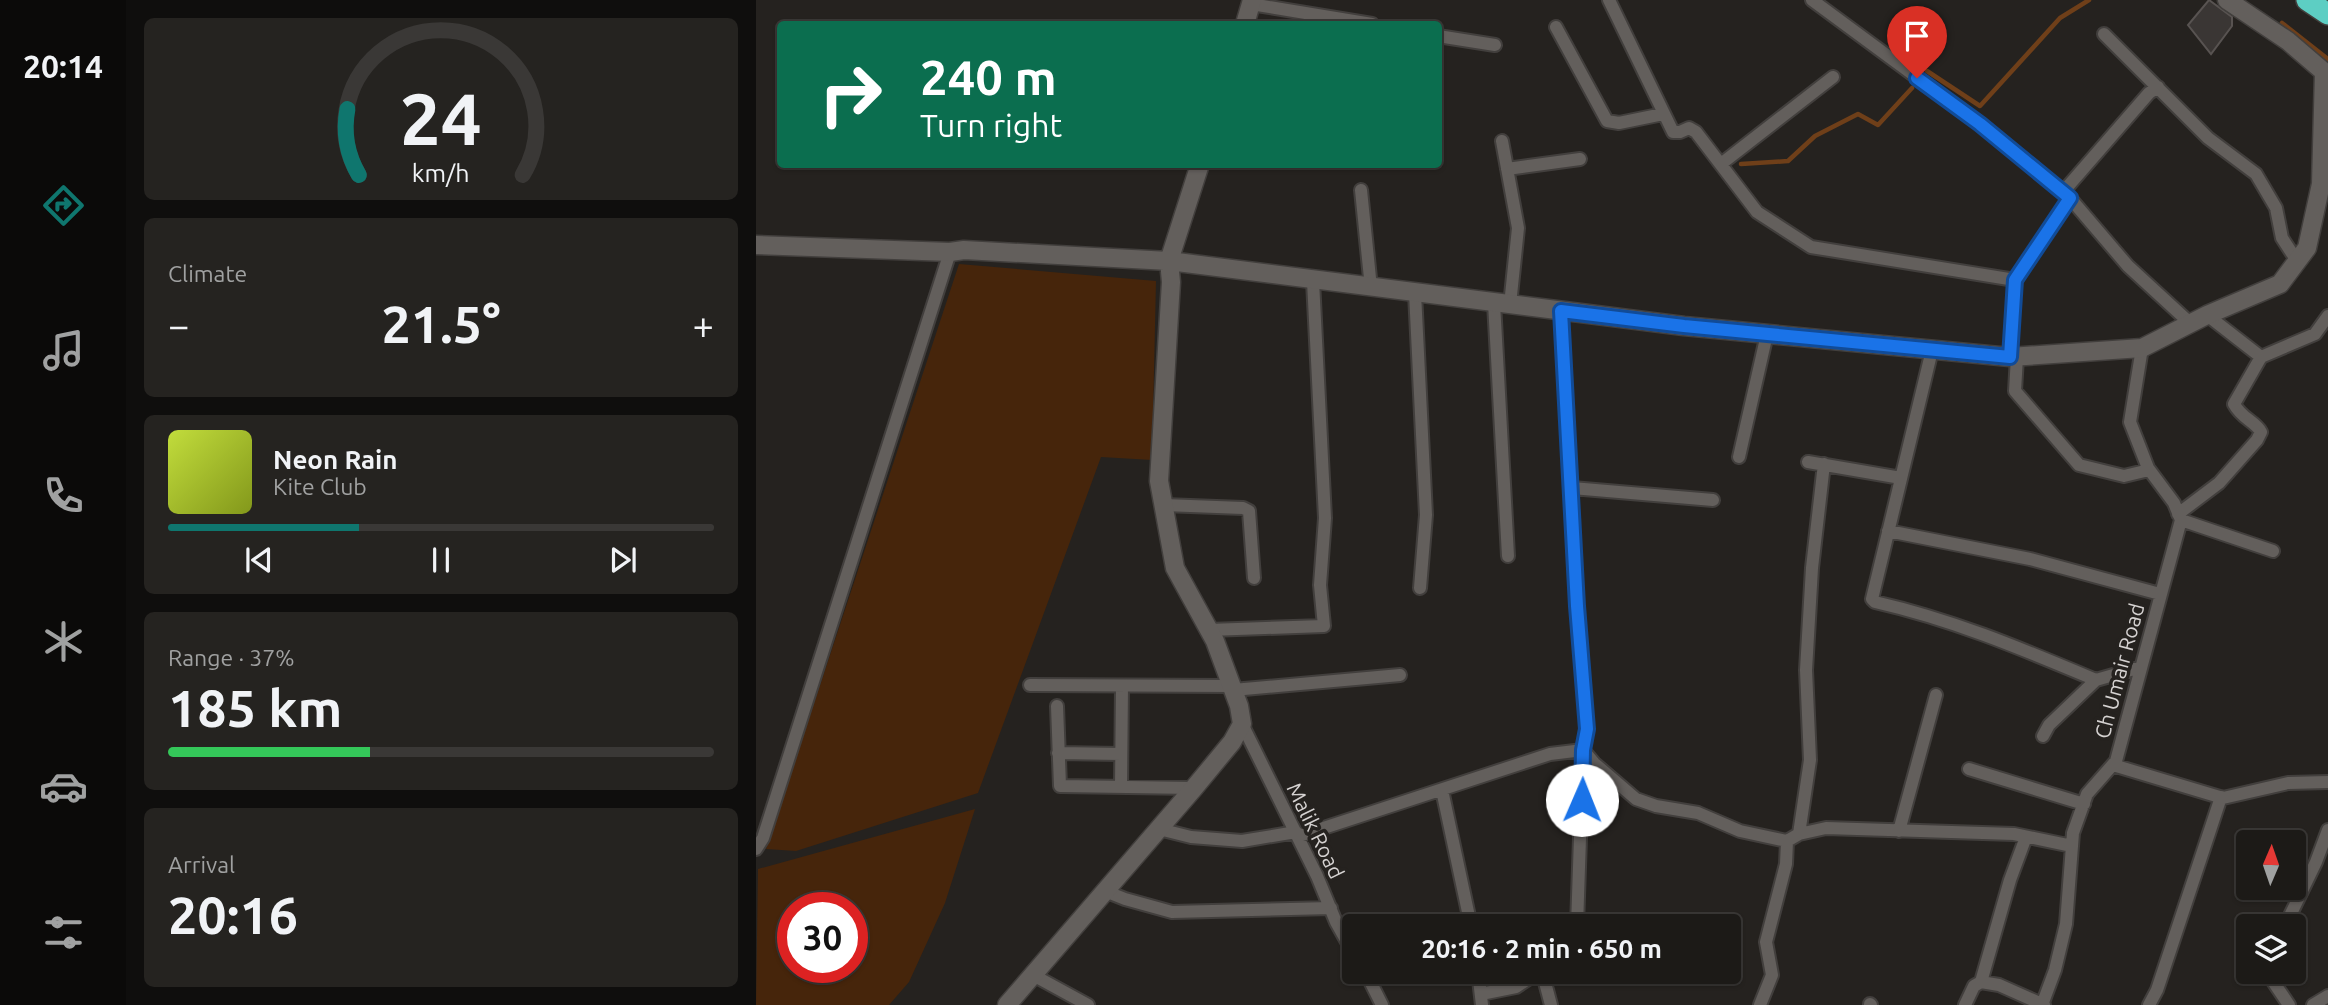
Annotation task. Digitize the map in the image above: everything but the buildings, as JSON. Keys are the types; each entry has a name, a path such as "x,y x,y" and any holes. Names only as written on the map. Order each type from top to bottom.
{"highway":[{"path":"2307,0 2328,14"}],"street":[{"path":"1609,0 1673,132 1689,128 1696,132 1757,212 1811,247 2015,280"},
{"path":"756,245 950,252 964,250 1169,261 1561,311 2013,357 2142,348 2207,315 2280,284 2307,248 2321,184 2326,73 2288,41 2227,0"},
{"path":"1814,1 1980,124 2067,195 2128,266 2191,324"},
{"path":"1246,21 1252,2 1355,21"},
{"path":"1556,27 1607,121 1619,123 1663,114"},
{"path":"2104,34 2208,138 2256,174 2276,208 2282,238 2297,261"},
{"path":"1442,37 1495,45"},
{"path":"1721,164 1833,77"},
{"path":"2149,470 2124,476 2079,465 2015,391 2013,357 2015,280 2067,195 2149,93 2158,87"},
{"path":"1502,141 1518,228 1502,304 1508,556"},
{"path":"1507,169 1580,159"},
{"path":"1007,1005 1194,788 1232,742 1242,724 1232,688 1209,630 1175,568 1159,481 1171,282 1169,261 1199,168"},
{"path":"1361,190 1371,288"},
{"path":"756,849 763,838 950,252"},
{"path":"1209,630 1324,626 1320,586 1325,518 1313,281"},
{"path":"1415,293 1426,515 1420,588"},
{"path":"1561,311 1587,729 1583,750 1578,914"},
{"path":"2207,315 2261,357"},
{"path":"2180,517 2219,483 2258,440 2261,432 2259,427 2241,416 2234,404 2261,357 2315,334 2328,316"},
{"path":"1739,457 1767,334"},
{"path":"2142,348 2130,422 2149,470 2174,503 2180,517 2273,551"},
{"path":"1932,350 1872,599 2012,643 2096,680"},
{"path":"1808,461 1901,478"},
{"path":"1760,1005 1772,975 1766,942 1810,761 1805,670 1812,568 1824,464"},
{"path":"1572,488 1713,500"},
{"path":"1164,505 1243,508 1250,511 1254,578"},
{"name":"Ch Umair Road","path":"2043,1005 2066,924 2073,833 2087,794 2113,765 2180,517"},
{"path":"1888,531 2030,559 2160,594"},
{"path":"2043,736 2049,725 2096,680 2141,667"},
{"path":"1030,685 1232,688 1399,675"},
{"path":"1121,787 1122,686"},
{"path":"1899,831 1936,695"},
{"path":"1056,706 1060,786 1194,788"},
{"name":"Malik Road","path":"1242,724 1342,930"},
{"path":"1583,750 1636,799 1656,806 1698,813 1740,831 1793,838 1826,828 2014,834 2072,846"},
{"path":"1158,829 1191,837 1242,841 1297,834 1550,754 1583,750"},
{"path":"1058,753 1121,754"},
{"path":"2113,765 2221,797 2288,783 2328,782"},
{"path":"1969,769 2084,804"},
{"path":"1441,789 1468,914"},
{"path":"2149,1005 2157,990 2221,797"},
{"path":"2291,914 2328,830"},
{"path":"1981,982 2010,880 2026,837"},
{"path":"1105,891 1172,912 1331,908"},
{"path":"1033,975 1088,1005"},
{"path":"1965,1005 1974,986 1981,982 1999,985 2043,1005"},
{"path":"1372,984 1382,1005"},
{"path":"1481,999 1521,984"},
{"path":"1545,984 1551,1005"},
{"path":"2275,984 2289,1005"},
{"path":"2313,1005 2328,996"}],"shaded area":[{"path":"959,264 1156,281 1152,460 1101,457 978,793 796,851 766,849"},
{"path":"975,809 945,903 909,982 889,1005 756,1005 758,869"}],"waterway":[{"path":"1927,71 1980,106 2060,18 2089,0"},
{"path":"2282,23 2328,59"},
{"path":"1741,164 1788,161 1815,136 1858,114 1878,125 1912,88"}],"route":[{"path":"1582,800 1583,750 1587,729 1577,606 1561,311 1684,326 2010,357 2015,280 2070,198 1980,124 1917,78"}]}
